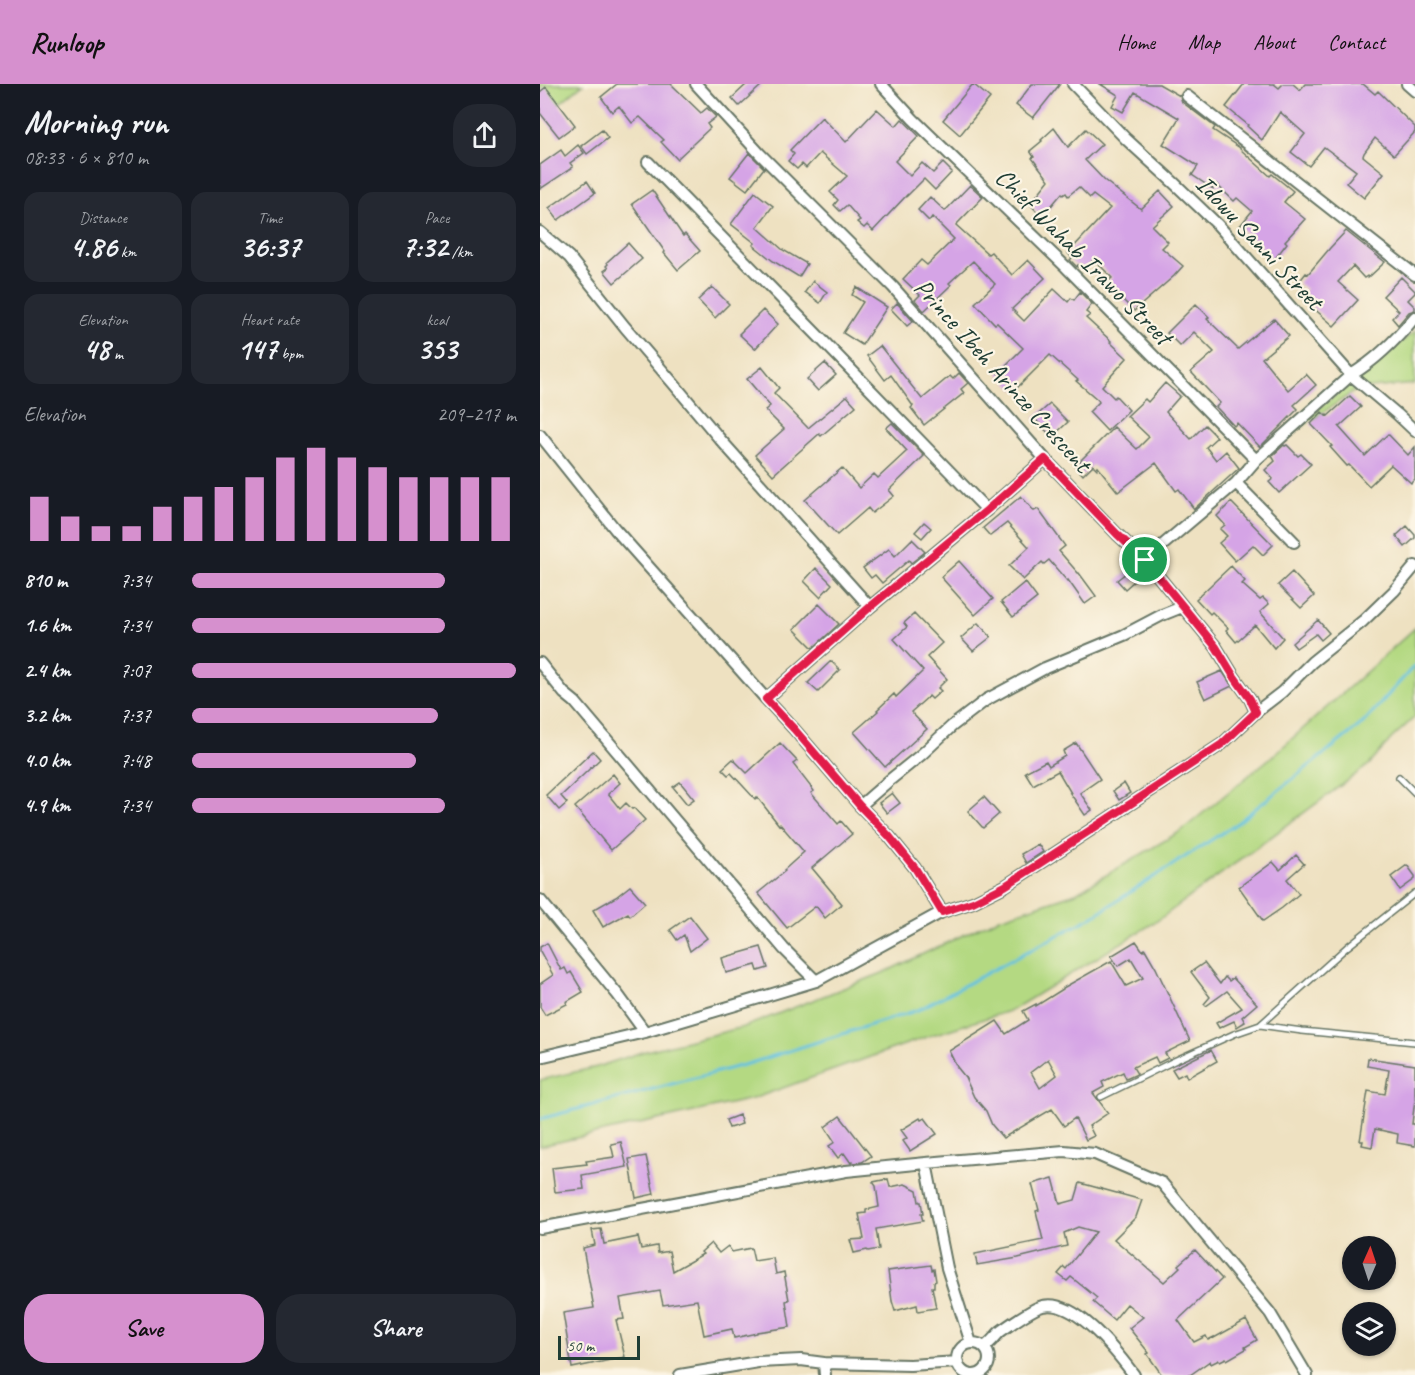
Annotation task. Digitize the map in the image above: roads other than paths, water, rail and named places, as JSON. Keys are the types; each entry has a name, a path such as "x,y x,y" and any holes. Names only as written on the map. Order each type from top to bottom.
{"street":[{"name":"Prince Ibeh Arinze Crescent","path":"696,84 760,154 893,287 1045,459 1145,560 1216,647 1256,712"},
{"name":"Chief Wahab Irawo Street","path":"881,84 1096,297 1256,460"},
{"name":"Idowu Sanni Street","path":"1073,84 1126,140 1217,224 1351,375 1415,431"},
{"path":"1407,84 1415,91"},
{"path":"1188,96 1415,275"},
{"path":"648,162 987,510"},
{"path":"540,232 568,257 719,438 870,607"},
{"path":"1145,560 1236,483 1256,460 1351,375 1367,366 1396,340 1415,317"},
{"path":"540,435 615,529 889,836 915,868 942,912"},
{"path":"766,699 870,607 1045,459"},
{"path":"1236,483 1294,542"},
{"path":"540,1057 645,1032 816,981 942,912 973,902 1005,886 1222,744 1256,712 1282,692 1312,662 1363,621 1394,591 1415,566"},
{"path":"860,806 952,726 986,700 1045,668 1124,635 1182,607"},
{"path":"540,663 784,949 816,981"},
{"path":"540,900 618,995 645,1032"},
{"path":"540,1228 846,1171 1064,1151 1095,1154 1162,1183 1270,1313 1307,1375"},
{"path":"926,1163 947,1268 971,1343"},
{"path":"984,1347 1002,1331 1036,1308 1053,1305 1084,1319 1121,1357 1134,1375"},
{"path":"971,1343 980,1344 989,1356 984,1373 968,1374 959,1367 957,1362 959,1351 963,1346 971,1343"},
{"path":"681,1375 758,1362 801,1360 824,1363 910,1365 957,1362"},
{"path":"824,1363 825,1375"}],"lane":[{"path":"1399,777 1415,793"},
{"path":"1101,1097 1174,1061 1260,1025 1347,947 1415,893"},
{"path":"1260,1025 1415,1042"}],"waterway":[{"path":"540,1119 751,1063 918,1010 1092,917 1236,824 1363,723 1415,665"}]}
